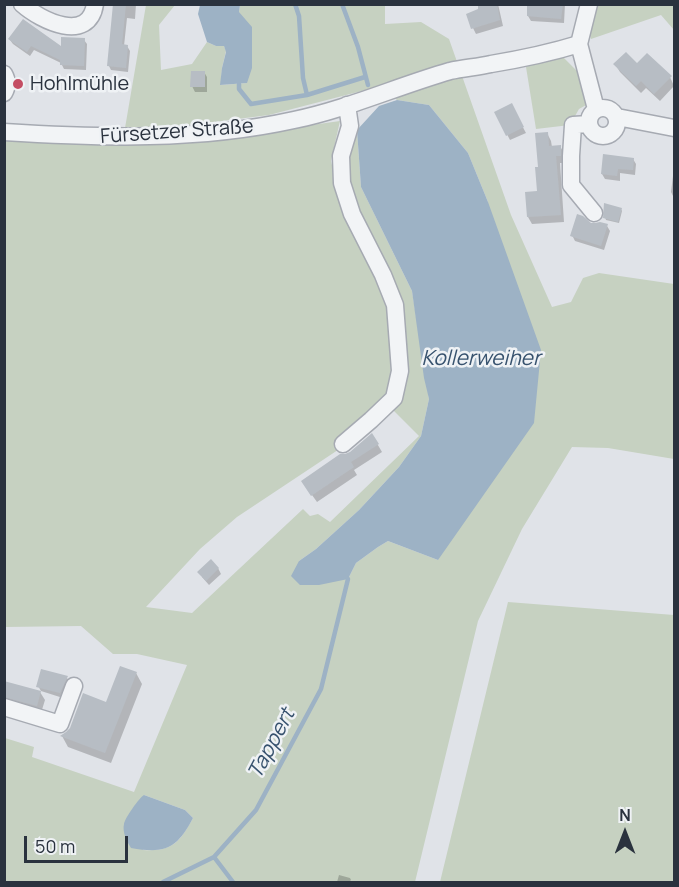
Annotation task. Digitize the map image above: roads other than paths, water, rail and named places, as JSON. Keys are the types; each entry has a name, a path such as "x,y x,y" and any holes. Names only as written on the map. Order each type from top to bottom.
{"street":[{"path":"22,4 45,19 61,25 76,27 87,22 95,9 95,4"},
{"path":"589,4 579,44 592,117 591,130 596,134 606,136 617,126 617,117 608,108 601,108 592,117 573,125 571,185 594,213"},
{"name":"Fürsetzer Straße","path":"4,132 92,137 218,132 296,120 454,70 549,54 579,44"},
{"path":"4,74 7,79 7,88 4,93"},
{"path":"343,444 394,398 400,371 395,305 383,275 352,214 342,183 341,156 350,126 347,105"},
{"path":"617,117 675,128"},
{"path":"4,707 60,724 74,686"}],"water":[{"path":"200,5 240,5 239,12 252,27 252,68 247,83 220,85 226,52 224,46 216,46 207,42 198,14"},
{"name":"Kollerweiher","path":"397,100 429,105 468,153 541,350 534,423 438,560 388,541 356,563 348,579 319,585 300,585 291,576 299,561 316,549 359,510 399,467 421,436 429,399 412,291 361,187 357,130 379,106"},
{"path":"144,795 185,810 193,818 181,837 169,847 143,850 131,848 126,840 125,821"}],"waterway":[{"name":"Tappert","path":"295,4 299,16 303,78 307,95 365,77"},
{"name":"Tappert","path":"342,4 358,47 368,85"},
{"path":"239,84 239,89 251,104 307,95"},
{"name":"Tappert","path":"163,882 214,857 256,810 321,689 348,579"},
{"path":"214,857 233,882"}],"place":[{"name":"Hohlmühle","path":"18,84"}]}
